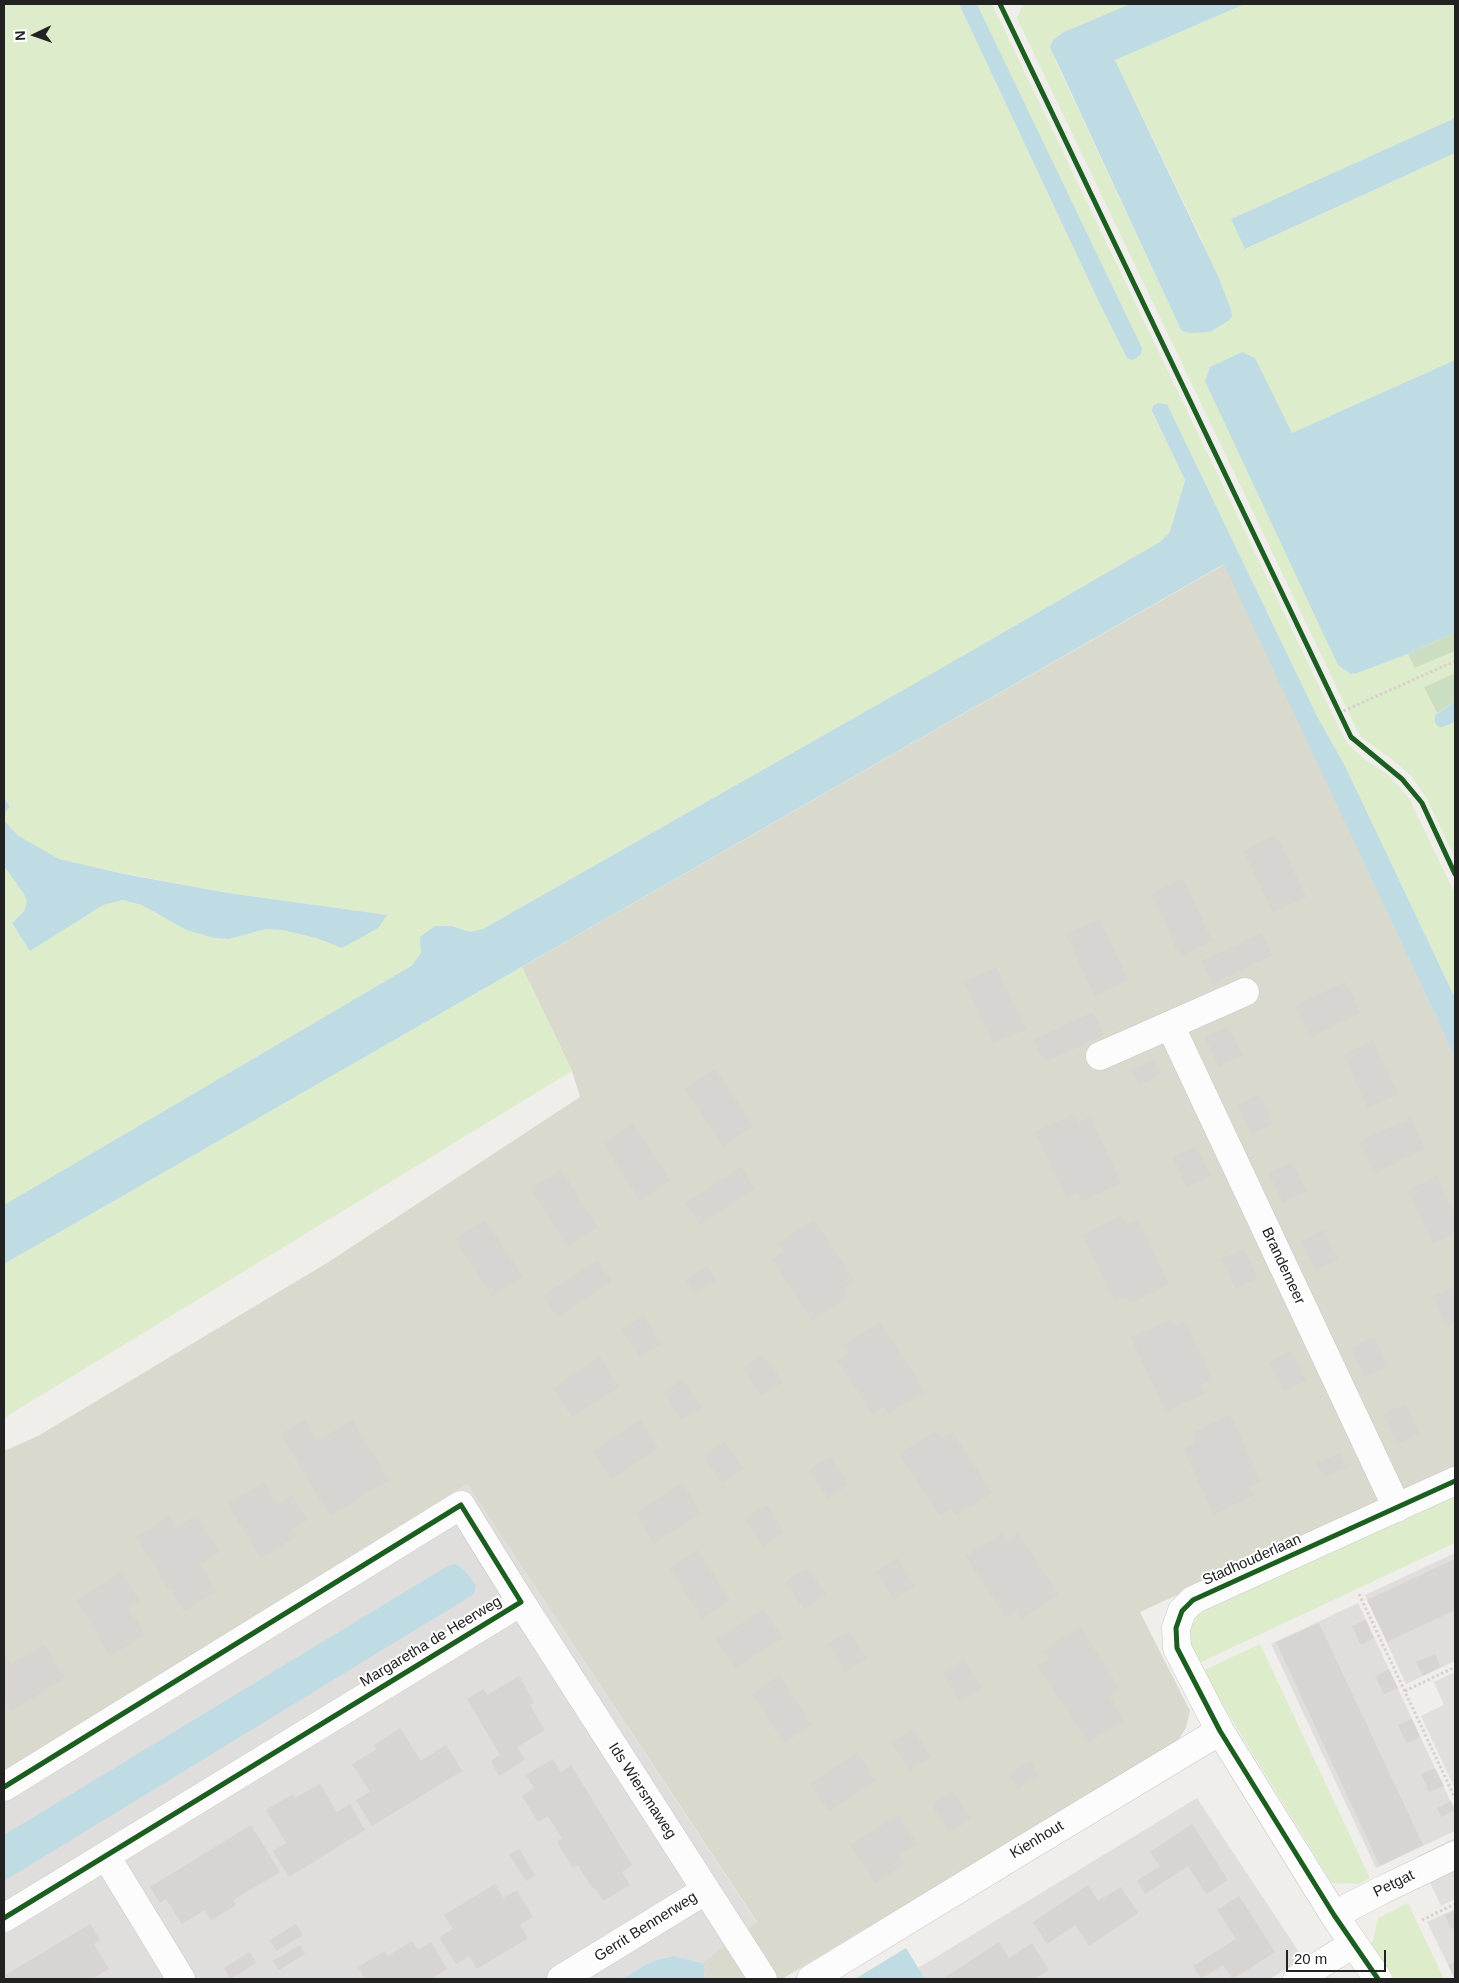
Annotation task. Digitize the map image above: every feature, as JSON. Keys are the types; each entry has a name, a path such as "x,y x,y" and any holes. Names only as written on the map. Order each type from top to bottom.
{"street":[{"path":"1100,1056 1245,992"},
{"name":"Brandemeer","path":"1170,1026 1396,1508"},
{"name":"Stadhouderlaan","path":"1378,1979 1334,1915 1220,1732 1177,1648 1176,1628 1182,1611 1193,1600 1455,1481"},
{"name":"Margaretha de Heerweg","path":"4,1787 461,1506 521,1602 4,1918"},
{"name":"Ids Wiersmaweg","path":"521,1602 763,1979"},
{"name":"Kienhout","path":"811,1979 1024,1848 1220,1732"},
{"path":"106,1856 181,1979"},
{"name":"Petgat","path":"1334,1915 1455,1856"},
{"name":"Gerrit Bennerweg","path":"560,1979 706,1890"},
{"path":"1297,1979 1353,1944"}],"path":[{"path":"1339,713 1455,662"},
{"path":"1335,704 1343,721"},
{"path":"1358,1594 1455,1798"},
{"path":"1405,1691 1455,1667"},
{"path":"1422,1920 1455,1904"}],"shaded area":[{"path":"1225,564 1455,1057 1455,1467 1140,1612 1190,1711 1186,1728 1178,1740 782,1979 704,1979 705,1968 702,1963 757,1922 467,1484 4,1774 4,1451 38,1436 327,1263 580,1097 572,1071 522,967"},
{"path":"467,1484 757,1923 702,1963 673,1956 643,1966 622,1979 4,1979 4,1774"},
{"path":"1455,1553 1455,1661 1406,1684 1365,1595"},
{"path":"1358,1603 1455,1811 1455,1831 1376,1868 1271,1644"},
{"path":"1455,1672 1455,1789 1421,1716 1444,1705 1434,1682"},
{"path":"1197,1798 1303,1958 1270,1979 925,1979 918,1968"},
{"path":"1455,1838 1455,1899 1441,1906 1418,1856"},
{"path":"1455,1909 1455,1979 1427,1922"}],"green space":[{"path":"4,4 959,4 1098,300 1141,354 1141,348 977,4 992,4 1341,732 1348,744 1364,759 1387,774 1410,800 1455,894 1455,998 1346,768 1317,716 1167,404 1163,403 1152,412 1185,480 1170,533 1160,542 483,929 470,932 452,926 421,953 411,966 4,1205 4,866 24,894 27,902 24,911 12,923 30,950 103,905 123,900 142,905 186,930 214,938 229,939 266,929 282,930 316,938 342,948 386,915 228,893 90,867 59,859 19,836 4,820 4,813 10,807 4,797"},
{"path":"1023,4 1130,4 1064,32 1055,60 1181,330 1210,332 1228,321 1201,238 1115,60 1245,4 1455,4 1455,118 1231,219 1246,249 1455,153 1455,360 1292,433 1254,358 1242,352 1210,367 1205,381 1357,673 1408,654 1416,668 1455,651 1455,673 1424,687 1437,713 1435,716 1443,727 1454,723 1455,725 1455,858 1426,797 1411,776 1393,760 1362,738 1357,730 1017,18"},
{"path":"1455,632 1455,651 1415,668 1408,654"},
{"path":"1455,673 1455,702 1437,713 1424,687"},
{"path":"522,967 572,1071 4,1418 4,1264"},
{"path":"1455,1496 1455,1543 1199,1663 1190,1646 1190,1632 1196,1616"},
{"path":"1260,1644 1370,1878 1358,1884 1332,1883 1202,1671"},
{"path":"1408,1903 1444,1979 1395,1979 1370,1943 1373,1941 1378,1918"}],"water":[{"path":"959,4 977,4 1142,348 1141,354 1132,360 1127,358 1098,300"},
{"path":"1130,4 1245,4 1115,60 1218,276 1231,310 1232,316 1228,321 1210,332 1188,333 1181,330 1050,47 1053,40 1064,32"},
{"path":"1455,118 1455,153 1245,249 1231,219"},
{"path":"1242,352 1255,358 1292,433 1455,360 1455,632 1408,654 1357,673 1351,674 1338,665 1205,381 1210,367"},
{"path":"1158,403 1167,404 1317,716 1346,768 1455,998 1455,1057 1224,564 4,1264 4,1205 411,966 421,953 420,937 435,926 452,926 470,932 483,929 1160,542 1170,532 1185,480 1152,411 1153,406"},
{"path":"1455,702 1455,722 1439,727 1435,722 1435,715"},
{"path":"4,797 10,807 4,813"},
{"path":"4,820 19,836 59,859 124,874 228,893 387,915 378,928 342,948 316,938 282,930 266,929 229,939 214,938 186,930 142,905 123,900 103,905 30,951 12,923 24,911 27,902 24,894 4,866"},
{"path":"455,1564 462,1568 476,1586 474,1594 4,1881 4,1835 446,1567"},
{"path":"906,1948 925,1979 855,1979"},
{"path":"673,1956 702,1963 705,1968 704,1979 622,1979 643,1966"}],"building":[{"path":"1276,835 1306,897 1273,912 1244,851"},
{"path":"1183,879 1212,941 1180,956 1151,894"},
{"path":"1099,919 1128,980 1095,996 1066,934"},
{"path":"1261,933 1272,955 1213,983 1202,961"},
{"path":"997,967 1026,1029 993,1044 964,982"},
{"path":"1345,982 1361,1013 1310,1038 1295,1006"},
{"path":"1093,1012 1104,1035 1045,1062 1034,1040"},
{"path":"1228,1026 1242,1056 1219,1066 1205,1037"},
{"path":"1373,1040 1398,1094 1368,1108 1343,1055"},
{"path":"1154,1059 1161,1074 1139,1085 1132,1070"},
{"path":"715,1069 753,1126 723,1146 685,1089"},
{"path":"1260,1094 1273,1124 1251,1134 1237,1105"},
{"path":"1074,1114 1078,1123 1090,1117 1121,1183 1082,1201 1078,1193 1066,1198 1035,1132"},
{"path":"1410,1118 1425,1149 1374,1174 1359,1142"},
{"path":"633,1123 670,1180 640,1200 603,1143"},
{"path":"1196,1146 1210,1176 1187,1187 1173,1157"},
{"path":"1292,1162 1306,1192 1283,1202 1269,1173"},
{"path":"741,1167 754,1188 700,1224 686,1203"},
{"path":"561,1170 598,1227 568,1247 531,1189"},
{"path":"1437,1176 1455,1214 1455,1233 1433,1244 1407,1191"},
{"path":"1122,1216 1126,1225 1138,1219 1169,1285 1131,1303 1126,1295 1114,1301 1083,1235"},
{"path":"485,1220 522,1276 492,1296 455,1239"},
{"path":"814,1220 854,1281 843,1288 848,1296 812,1320 772,1259 783,1252 778,1243"},
{"path":"1324,1230 1338,1260 1315,1270 1301,1241"},
{"path":"1244,1249 1257,1278 1235,1289 1221,1259"},
{"path":"598,1260 611,1281 557,1317 543,1296"},
{"path":"707,1266 716,1280 694,1294 686,1280"},
{"path":"1455,1286 1455,1323 1446,1327 1432,1297"},
{"path":"643,1316 661,1344 640,1357 622,1330"},
{"path":"1171,1319 1174,1327 1186,1321 1213,1379 1201,1385 1205,1393 1166,1411 1131,1337"},
{"path":"880,1322 925,1391 889,1414 884,1406 873,1414 838,1361 849,1353 844,1345"},
{"path":"1374,1337 1388,1366 1365,1377 1351,1347"},
{"path":"1292,1351 1306,1381 1283,1391 1269,1362"},
{"path":"764,1355 782,1382 761,1396 743,1368"},
{"path":"600,1357 619,1387 572,1417 553,1388"},
{"path":"684,1379 702,1407 681,1420 663,1393"},
{"path":"1406,1404 1420,1433 1397,1444 1383,1414"},
{"path":"1230,1415 1261,1481 1249,1487 1254,1495 1214,1514 1183,1448 1195,1442 1192,1433"},
{"path":"305,1420 318,1441 352,1420 389,1480 330,1516 281,1434"},
{"path":"640,1420 658,1448 611,1479 593,1451"},
{"path":"936,1431 941,1439 952,1432 992,1493 956,1516 950,1508 940,1516 899,1454"},
{"path":"725,1442 743,1469 722,1483 704,1456"},
{"path":"1340,1453 1347,1468 1324,1478 1317,1463"},
{"path":"831,1456 849,1484 828,1498 810,1470"},
{"path":"264,1482 277,1505 292,1496 307,1520 292,1529 297,1536 261,1558 228,1504"},
{"path":"682,1483 701,1513 654,1543 635,1514"},
{"path":"767,1505 784,1532 763,1546 745,1519"},
{"path":"197,1515 219,1552 200,1564 216,1591 184,1611 137,1537 169,1517 176,1528"},
{"path":"1002,1533 1007,1541 1018,1533 1058,1595 1022,1618 1017,1610 1006,1617 966,1556"},
{"path":"697,1550 730,1600 702,1618 670,1568"},
{"path":"897,1558 915,1586 894,1599 876,1572"},
{"path":"1455,1559 1455,1610 1387,1642 1367,1600"},
{"path":"807,1568 826,1595 804,1609 786,1582"},
{"path":"122,1572 139,1601 128,1607 145,1635 110,1656 77,1600"},
{"path":"764,1609 782,1638 735,1669 716,1640"},
{"path":"1366,1620 1374,1638 1361,1645 1352,1626"},
{"path":"1319,1623 1423,1845 1380,1866 1276,1642"},
{"path":"1080,1627 1119,1688 1109,1696 1124,1720 1088,1743 1038,1666 1049,1659 1043,1651"},
{"path":"849,1631 866,1658 845,1672 828,1644"},
{"path":"44,1644 65,1678 11,1711 4,1698 4,1652 11,1664"},
{"path":"1435,1654 1441,1667 1423,1676 1416,1662"},
{"path":"963,1660 982,1687 960,1701 943,1674"},
{"path":"1389,1669 1398,1688 1384,1694 1375,1676"},
{"path":"519,1676 534,1703 530,1705 545,1730 517,1747 525,1760 499,1776 491,1761 500,1755 467,1699 483,1689 487,1695"},
{"path":"779,1676 812,1725 784,1743 752,1694"},
{"path":"1412,1719 1420,1737 1407,1743 1398,1725"},
{"path":"400,1728 421,1761 446,1745 462,1771 372,1826 356,1800 370,1792 352,1764 377,1749 374,1745"},
{"path":"913,1729 930,1757 910,1770 892,1743"},
{"path":"857,1753 876,1781 829,1811 810,1784"},
{"path":"553,1759 561,1772 571,1765 632,1865 622,1872 630,1885 603,1901 578,1865 573,1868 557,1842 562,1838 548,1816 538,1822 522,1796 534,1788 526,1775"},
{"path":"1030,1761 1038,1775 1018,1789 1009,1775"},
{"path":"1435,1768 1444,1786 1429,1792 1421,1774"},
{"path":"320,1784 337,1812 350,1804 365,1830 289,1877 273,1851 286,1843 266,1810 293,1794 295,1798"},
{"path":"953,1791 971,1819 950,1832 932,1805"},
{"path":"1451,1801 1455,1810 1441,1817 1437,1808"},
{"path":"898,1815 917,1844 900,1855 905,1863 875,1883 850,1845"},
{"path":"1192,1824 1228,1880 1206,1894 1188,1866 1145,1894 1137,1881 1160,1866 1150,1852"},
{"path":"251,1825 280,1872 233,1900 236,1905 211,1921 205,1910 182,1924 166,1899 160,1903 150,1887"},
{"path":"519,1849 535,1875 526,1881 509,1854"},
{"path":"495,1884 503,1898 517,1890 533,1917 520,1925 528,1938 477,1969 469,1956 456,1964 439,1937 453,1929 444,1915"},
{"path":"1088,1885 1098,1901 1121,1887 1138,1913 1089,1946 1075,1925 1047,1944 1033,1922"},
{"path":"1239,1896 1275,1952 1233,1979 1223,1965 1201,1979 1193,1966 1236,1939 1217,1910"},
{"path":"1454,1911 1455,1927 1451,1929 1445,1915"},
{"path":"90,1924 100,1940 94,1944 109,1969 92,1979 4,1979 4,1976"},
{"path":"296,1924 303,1935 276,1951 270,1940"},
{"path":"412,1941 418,1950 431,1942 447,1969 434,1977 436,1979 365,1979 358,1967 385,1951 388,1956"},
{"path":"999,1942 1009,1958 1032,1943 1049,1970 1034,1979 944,1978"},
{"path":"300,1945 305,1954 279,1970 273,1961"},
{"path":"250,1952 256,1963 230,1979 224,1968"},
{"path":"1455,1962 1455,1979 1448,1965"}],"cycle path":[{"path":"1000,4 1351,737 1402,779 1422,803 1455,874"},
{"path":"1378,1979 1334,1915 1220,1731 1177,1648 1176,1628 1182,1611 1193,1600 1455,1481"},
{"path":"4,1787 461,1505 521,1602 4,1918"}]}
